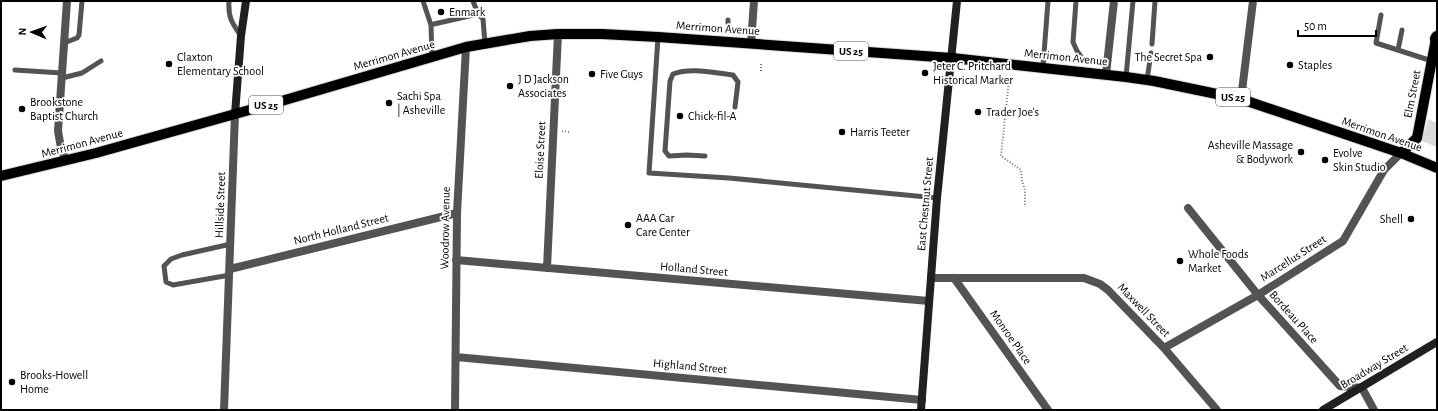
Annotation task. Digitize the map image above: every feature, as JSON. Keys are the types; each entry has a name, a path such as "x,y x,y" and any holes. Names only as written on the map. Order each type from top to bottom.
{"main road":[{"name":"Merrimon Avenue","path":"1,176 66,162 466,47 530,36 558,34 602,34 658,37 952,58 1106,74 1147,80 1241,99 1401,153 1437,168"},
{"name":"Elm Street","path":"1401,153 1417,138 1437,37"}],"street":[{"path":"66,162 61,148 58,131 67,1"},
{"name":"Hillside Street","path":"224,410 235,114 246,1"},
{"path":"751,44 754,1"},
{"name":"East Chestnut Street","path":"921,410 937,198 957,1"},
{"path":"1106,74 1114,1"},
{"path":"1241,99 1253,1"},
{"name":"Eloise Street","path":"546,268 558,34"},
{"name":"Woodrow Avenue","path":"455,410 456,213 466,47"},
{"name":"Marcellus Street","path":"1164,348 1258,295 1343,241 1384,170 1401,153"},
{"name":"Bordeau Place","path":"1188,208 1258,295 1340,386 1362,388"},
{"name":"North Holland Street","path":"230,272 456,213"},
{"name":"Holland Street","path":"456,260 929,301"},
{"name":"Maxwell Street","path":"931,278 1084,278 1100,284 1108,290 1164,348 1217,410"},
{"name":"Monroe Place","path":"954,278 1048,410"},
{"name":"Broadway Street","path":"1323,410 1437,342"},
{"name":"Highland Street","path":"456,357 922,400"},
{"path":"1362,388 1374,410"}],"lane":[{"path":"64,43 77,38 79,35 82,1"},
{"path":"229,1 231,22 242,36"},
{"path":"423,1 430,25 432,57"},
{"path":"474,1 478,14 483,19 485,44"},
{"path":"1043,67 1048,1"},
{"path":"1076,1 1073,42 1084,62"},
{"path":"1126,77 1133,1"},
{"path":"1152,44 1155,1"},
{"path":"430,25 478,14"},
{"path":"1381,15 1376,43 1432,61"},
{"path":"1398,50 1402,30"},
{"path":"658,37 649,173 736,178 937,198"},
{"path":"1147,80 1151,53"},
{"path":"15,70 62,76 82,73 101,61"},
{"path":"705,156 669,156 665,151 670,81 673,74 681,71 693,71 733,75 738,82 735,107"},
{"path":"230,272 173,285 166,282 164,266 171,259 182,255 231,244"}],"path":[{"path":"761,64 761,73"},
{"path":"1009,80 1002,156 1021,170 1025,190 1025,207"}],"shaded area":[{"path":"1428,119 1437,123 1437,147 1422,141"}],"place":[{"name":"Enmark","path":"441,12"},
{"name":"The Secret Spa","path":"1210,57"},
{"name":"Claxton Elementary School","path":"169,64"},
{"name":"Staples","path":"1290,65"},
{"name":"Jeter C. Pritchard Historical Marker","path":"925,73"},
{"name":"Five Guys","path":"592,74"},
{"name":"J D Jackson Associates","path":"510,86"},
{"name":"Sachi Spa | Asheville","path":"389,103"},
{"name":"Brookstone Baptist Church","path":"22,109"},
{"name":"Trader Joe's","path":"978,112"},
{"name":"Chick-fil-A","path":"680,116"},
{"name":"Harris Teeter","path":"842,132"},
{"name":"Asheville Massage & Bodywork","path":"1301,152"},
{"name":"Evolve Skin Studio","path":"1325,160"},
{"name":"Shell","path":"1411,219"},
{"name":"AAA Car Care Center","path":"628,225"},
{"name":"Whole Foods Market","path":"1180,261"},
{"name":"Brooks-Howell Home","path":"12,382"}]}
